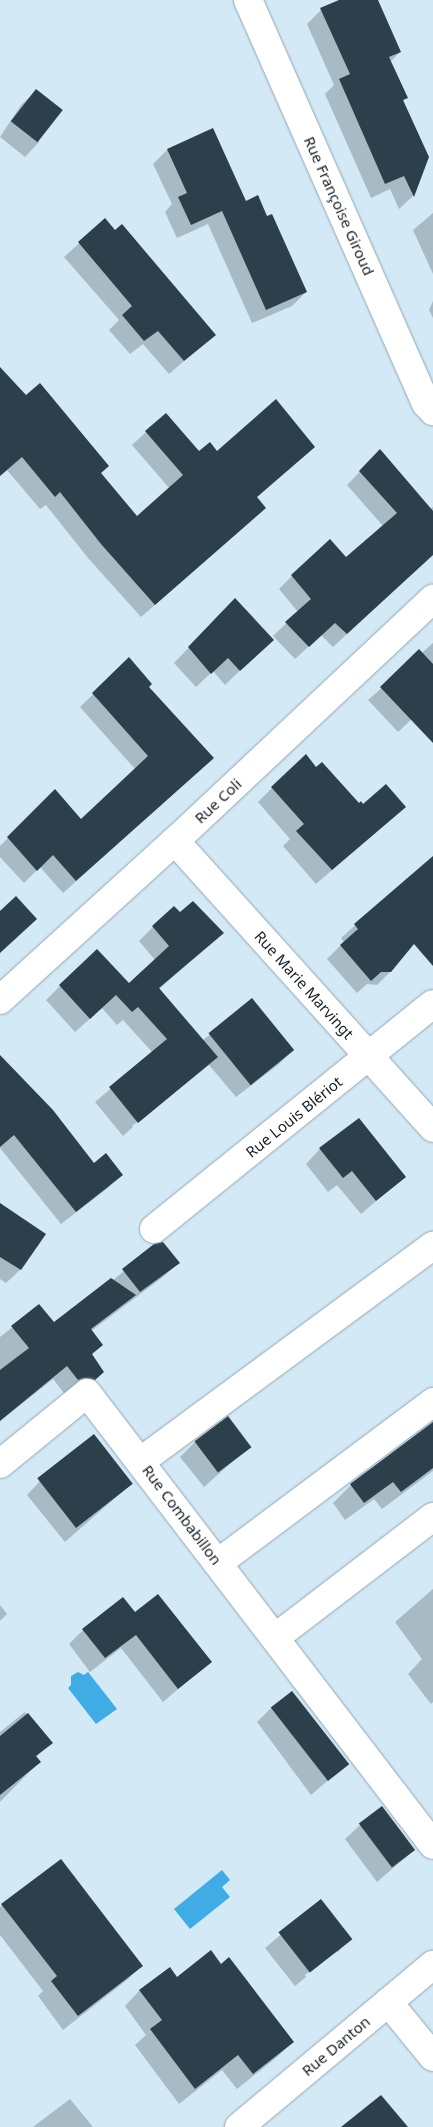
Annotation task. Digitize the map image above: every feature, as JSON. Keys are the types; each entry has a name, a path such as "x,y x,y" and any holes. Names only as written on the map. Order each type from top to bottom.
{"street":[{"name":"Rue Françoise Giroud","path":"248,0 426,404 433,411"},
{"name":"Rue Coli","path":"0,1000 175,841 433,599"},
{"name":"Rue Marie Marvingt","path":"175,841 433,1128"},
{"name":"Rue Louis Blériot","path":"154,1229 369,1058 433,1004"},
{"path":"141,1461 433,1246"},
{"name":"Rue Combabillon","path":"0,1464 87,1393 276,1637 433,1845"},
{"path":"218,1563 433,1402"},
{"path":"276,1637 433,1516"},
{"name":"Rue Danton","path":"239,2127 433,1965"},
{"path":"388,2002 433,2057"}],"water":[{"path":"78,1672 84,1675 88,1672 117,1709 96,1724 68,1688 71,1685 71,1676"},
{"path":"222,1870 230,1880 222,1887 230,1897 190,1929 174,1909"}],"building":[{"path":"339,0 378,0 401,52 389,57 408,98 403,100 429,157 414,197 404,176 385,184 339,79 350,74 320,8"},
{"path":"36,89 63,110 38,142 11,121"},
{"path":"213,128 246,201 258,195 267,216 272,214 307,292 266,310 222,211 191,225 178,197 187,193 167,149"},
{"path":"105,218 115,230 122,224 216,335 184,361 158,331 144,341 122,315 132,306 78,242"},
{"path":"0,367 26,395 40,383 109,466 101,473 137,516 183,475 145,431 166,413 199,451 210,442 217,451 276,399 315,447 257,497 266,508 155,605 101,544 60,492 55,497 22,457 0,476"},
{"path":"380,449 433,511 433,555 347,634 335,623 309,647 285,622 311,599 291,575 330,539 346,557 397,513 359,471"},
{"path":"235,598 274,640 240,671 228,658 211,674 188,647"},
{"path":"419,649 433,664 433,743 380,687"},
{"path":"129,657 152,684 149,687 214,758 76,881 53,855 37,871 7,837 55,789 81,819 148,756 92,693"},
{"path":"306,754 316,767 322,762 359,803 361,801 363,804 386,784 406,807 332,870 296,831 304,824 271,787"},
{"path":"433,856 433,966 414,944 391,972 381,972 371,981 340,945 358,929 354,924"},
{"path":"16,896 37,919 0,953 0,911"},
{"path":"193,901 224,933 159,988 218,1057 138,1123 109,1087 167,1039 138,1007 132,1012 116,995 90,1019 59,985 97,949 129,983 169,946 152,926 174,906 180,912"},
{"path":"252,998 294,1050 251,1085 208,1033"},
{"path":"0,1055 53,1110 94,1163 106,1153 123,1175 76,1212 14,1135 0,1147"},
{"path":"359,1118 406,1177 376,1201 352,1171 343,1178 319,1148"},
{"path":"0,1203 46,1234 21,1270 0,1257"},
{"path":"163,1242 180,1263 140,1292 122,1269 154,1244"},
{"path":"111,1278 136,1295 91,1329 103,1345 92,1354 104,1372 95,1380 85,1378 78,1380 67,1366 0,1421 0,1370 29,1348 11,1326 39,1304 54,1322"},
{"path":"228,1416 251,1447 218,1472 194,1441"},
{"path":"433,1422 433,1468 401,1492 393,1482 364,1503 350,1484"},
{"path":"94,1434 133,1484 76,1528 37,1478"},
{"path":"158,1594 212,1662 178,1689 136,1635 105,1658 82,1629 123,1597 135,1612"},
{"path":"292,1691 349,1764 328,1781 271,1708"},
{"path":"28,1713 53,1743 36,1756 41,1762 0,1795 0,1736"},
{"path":"382,1806 415,1850 392,1867 359,1823"},
{"path":"61,1859 143,1966 78,2016 51,1981 57,1976 1,1904"},
{"path":"321,1899 352,1939 310,1972 278,1932"},
{"path":"211,1950 221,1964 229,1957 294,2042 253,2074 238,2055 195,2089 150,2029 162,2020 139,1990 170,1967 177,1977"},
{"path":"381,2095 408,2127 341,2127"}]}
